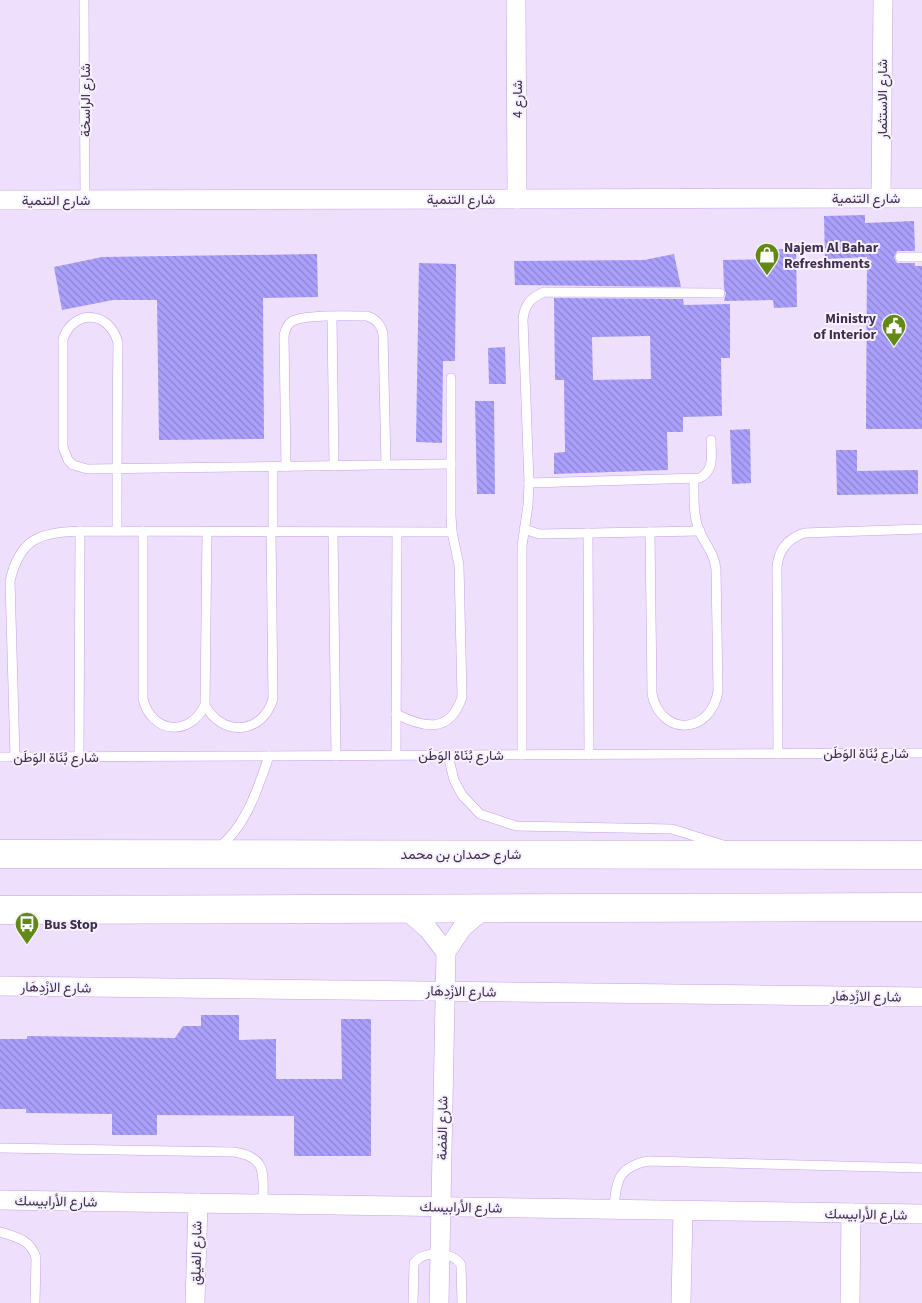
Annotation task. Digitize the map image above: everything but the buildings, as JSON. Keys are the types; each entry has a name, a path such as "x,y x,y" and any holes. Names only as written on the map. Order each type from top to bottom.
{"main road":[{"name":"شارع حمدان بن محمد","path":"0,854 211,853 756,856 922,854"},
{"path":"0,910 922,907"}],"street":[{"name":"شارع 4","path":"516,0 517,199"},
{"name":"شارع الاستثمار","path":"881,198 882,0"},
{"name":"شارع التنمية","path":"0,200 922,198"},
{"path":"405,908 428,929 446,952 462,928 485,908"},
{"name":"شارع الفضة","path":"438,1303 446,952"},
{"name":"شارع الازْدِهَار","path":"0,986 922,997"},
{"name":"شارع الأرابيسك","path":"0,1200 922,1214"},
{"name":"شارع الفيلق","path":"195,1303 198,1203"},
{"path":"682,1303 683,1211"},
{"path":"850,1303 851,1213"}],"lane":[{"name":"شارع الراسخة","path":"84,0 85,200"},
{"path":"900,257 922,257"},
{"path":"522,755 521,554 529,483 523,312 530,299 544,292 720,293"},
{"path":"286,467 284,336 288,325 298,318 367,316 376,320 382,328 386,465"},
{"path":"117,531 117,469 118,343 111,327 105,321 88,317 79,319 72,324 66,331 63,339 63,447 68,460 80,468 117,469 451,464"},
{"path":"332,317 334,466"},
{"path":"396,714 422,725 434,725 445,721 453,715 459,707 462,697 459,565 452,532 451,378"},
{"path":"529,483 694,480 710,470 712,462 711,440"},
{"path":"205,705 214,719 230,727 238,728 248,727 257,723 270,708 273,699 273,467"},
{"path":"650,532 652,694 654,705 670,721 680,725 692,724 702,720 711,712 716,702 718,691 716,569 713,554 696,520 694,480"},
{"path":"524,529 539,534 700,531"},
{"path":"778,754 777,568 778,559 786,543 794,536 804,533 922,530"},
{"path":"15,757 10,581 20,551 31,542 57,532 80,531 452,532"},
{"path":"79,756 80,531"},
{"path":"143,531 143,699 151,717 158,723 168,727 187,725 195,720 205,705 207,532"},
{"path":"333,533 336,756"},
{"path":"396,755 397,533"},
{"path":"588,533 588,755"},
{"name":"شارع بُنَاة الوَطَن","path":"0,757 922,753"},
{"path":"448,755 454,780 462,795 480,814 516,826 672,829 756,856"},
{"path":"211,853 223,844 242,820 270,756"},
{"path":"0,1148 245,1153 254,1157 260,1165 263,1174 263,1203"},
{"path":"614,1209 615,1190 624,1170 634,1164 648,1161 922,1168"},
{"path":"0,1232 25,1241 34,1252 36,1258 35,1303"},
{"path":"413,1303 414,1263 422,1256 440,1255 455,1258 462,1265 462,1303"}],"place":[{"name":"Najem Al Bahar Refreshments","path":"767,276"},
{"name":"Ministry of Interior","path":"894,347"},
{"name":"Bus Stop","path":"27,945"}]}
